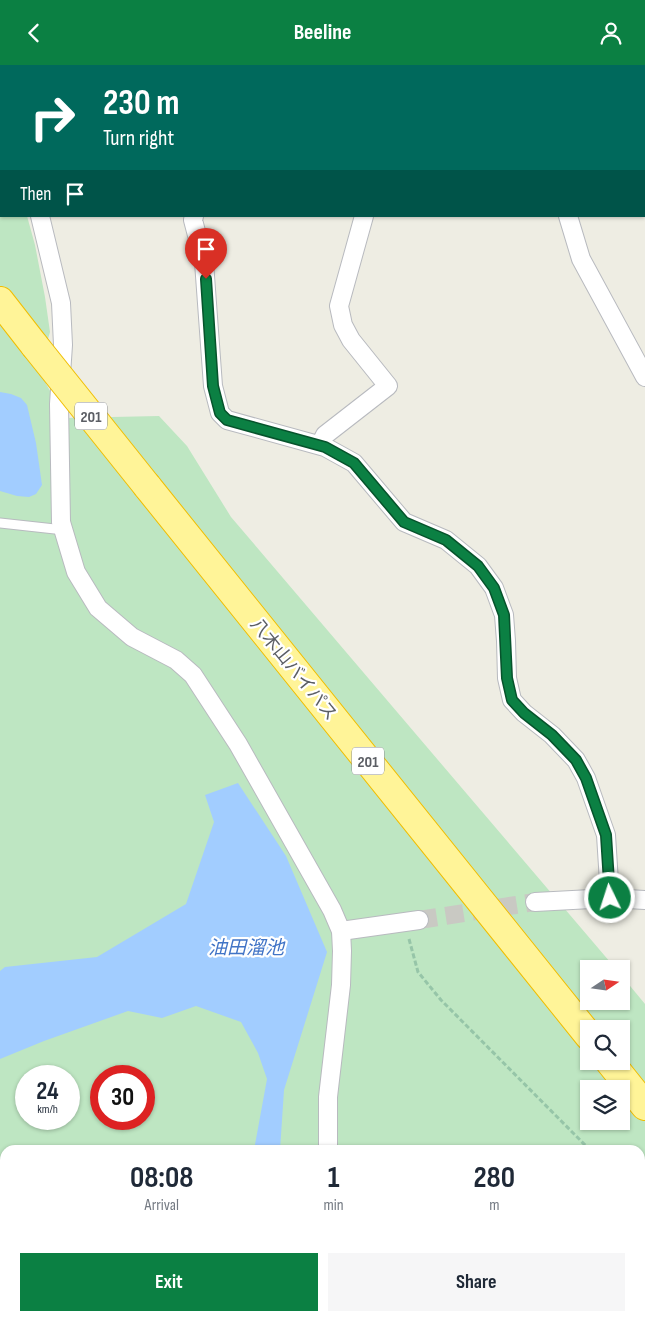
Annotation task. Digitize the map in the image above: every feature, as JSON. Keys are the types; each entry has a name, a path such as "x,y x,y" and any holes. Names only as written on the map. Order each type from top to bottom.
{"highway":[{"name":"八木山バイパス","path":"0,301 580,1025"},
{"path":"616,1070 645,1106"}],"street":[{"path":"40,217 61,303 63,345 59,405 61,522 76,572 98,608 132,637 176,660 193,675 238,744 332,911 341,931 341,985 328,1097 328,1145"},
{"path":"194,217 204,262 213,386 220,413 227,420 320,445 354,463 404,522 446,540 478,566 494,588 504,615 507,678 512,700 524,713 552,735 576,760 586,778 606,835 610,898"},
{"path":"320,445 325,435 388,386 351,340 343,325 339,305 364,217"},
{"path":"568,217 581,259 645,377"},
{"path":"535,902 610,898 645,900"},
{"path":"341,931 412,921"}],"lane":[{"path":"0,523 64,530"}],"path":[{"path":"412,921 418,972 454,1013 585,1145"}],"green space":[{"path":"0,217 27,217 35,245 50,332 39,371 65,418 159,416 187,446 231,517 608,960 580,960 580,1010 630,1010 630,986 645,1004 645,1145 0,1145"}],"water":[{"path":"0,392 21,398 27,405 36,443 42,485 36,494 29,497 0,491"},
{"name":"油田溜池","path":"238,783 286,856 327,952 284,1090 280,1145 255,1145 267,1079 258,1053 241,1022 196,1006 162,1018 128,1011 0,1059 0,971 5,967 97,957 186,904 214,822 205,795"}],"tunnel":[{"path":"419,920 535,902"}],"route":[{"path":"206,279 213,386 220,413 227,420 325,447 354,463 404,522 446,540 478,566 494,588 504,615 507,678 512,700 524,713 552,735 576,760 586,778 606,835 610,898"}]}
